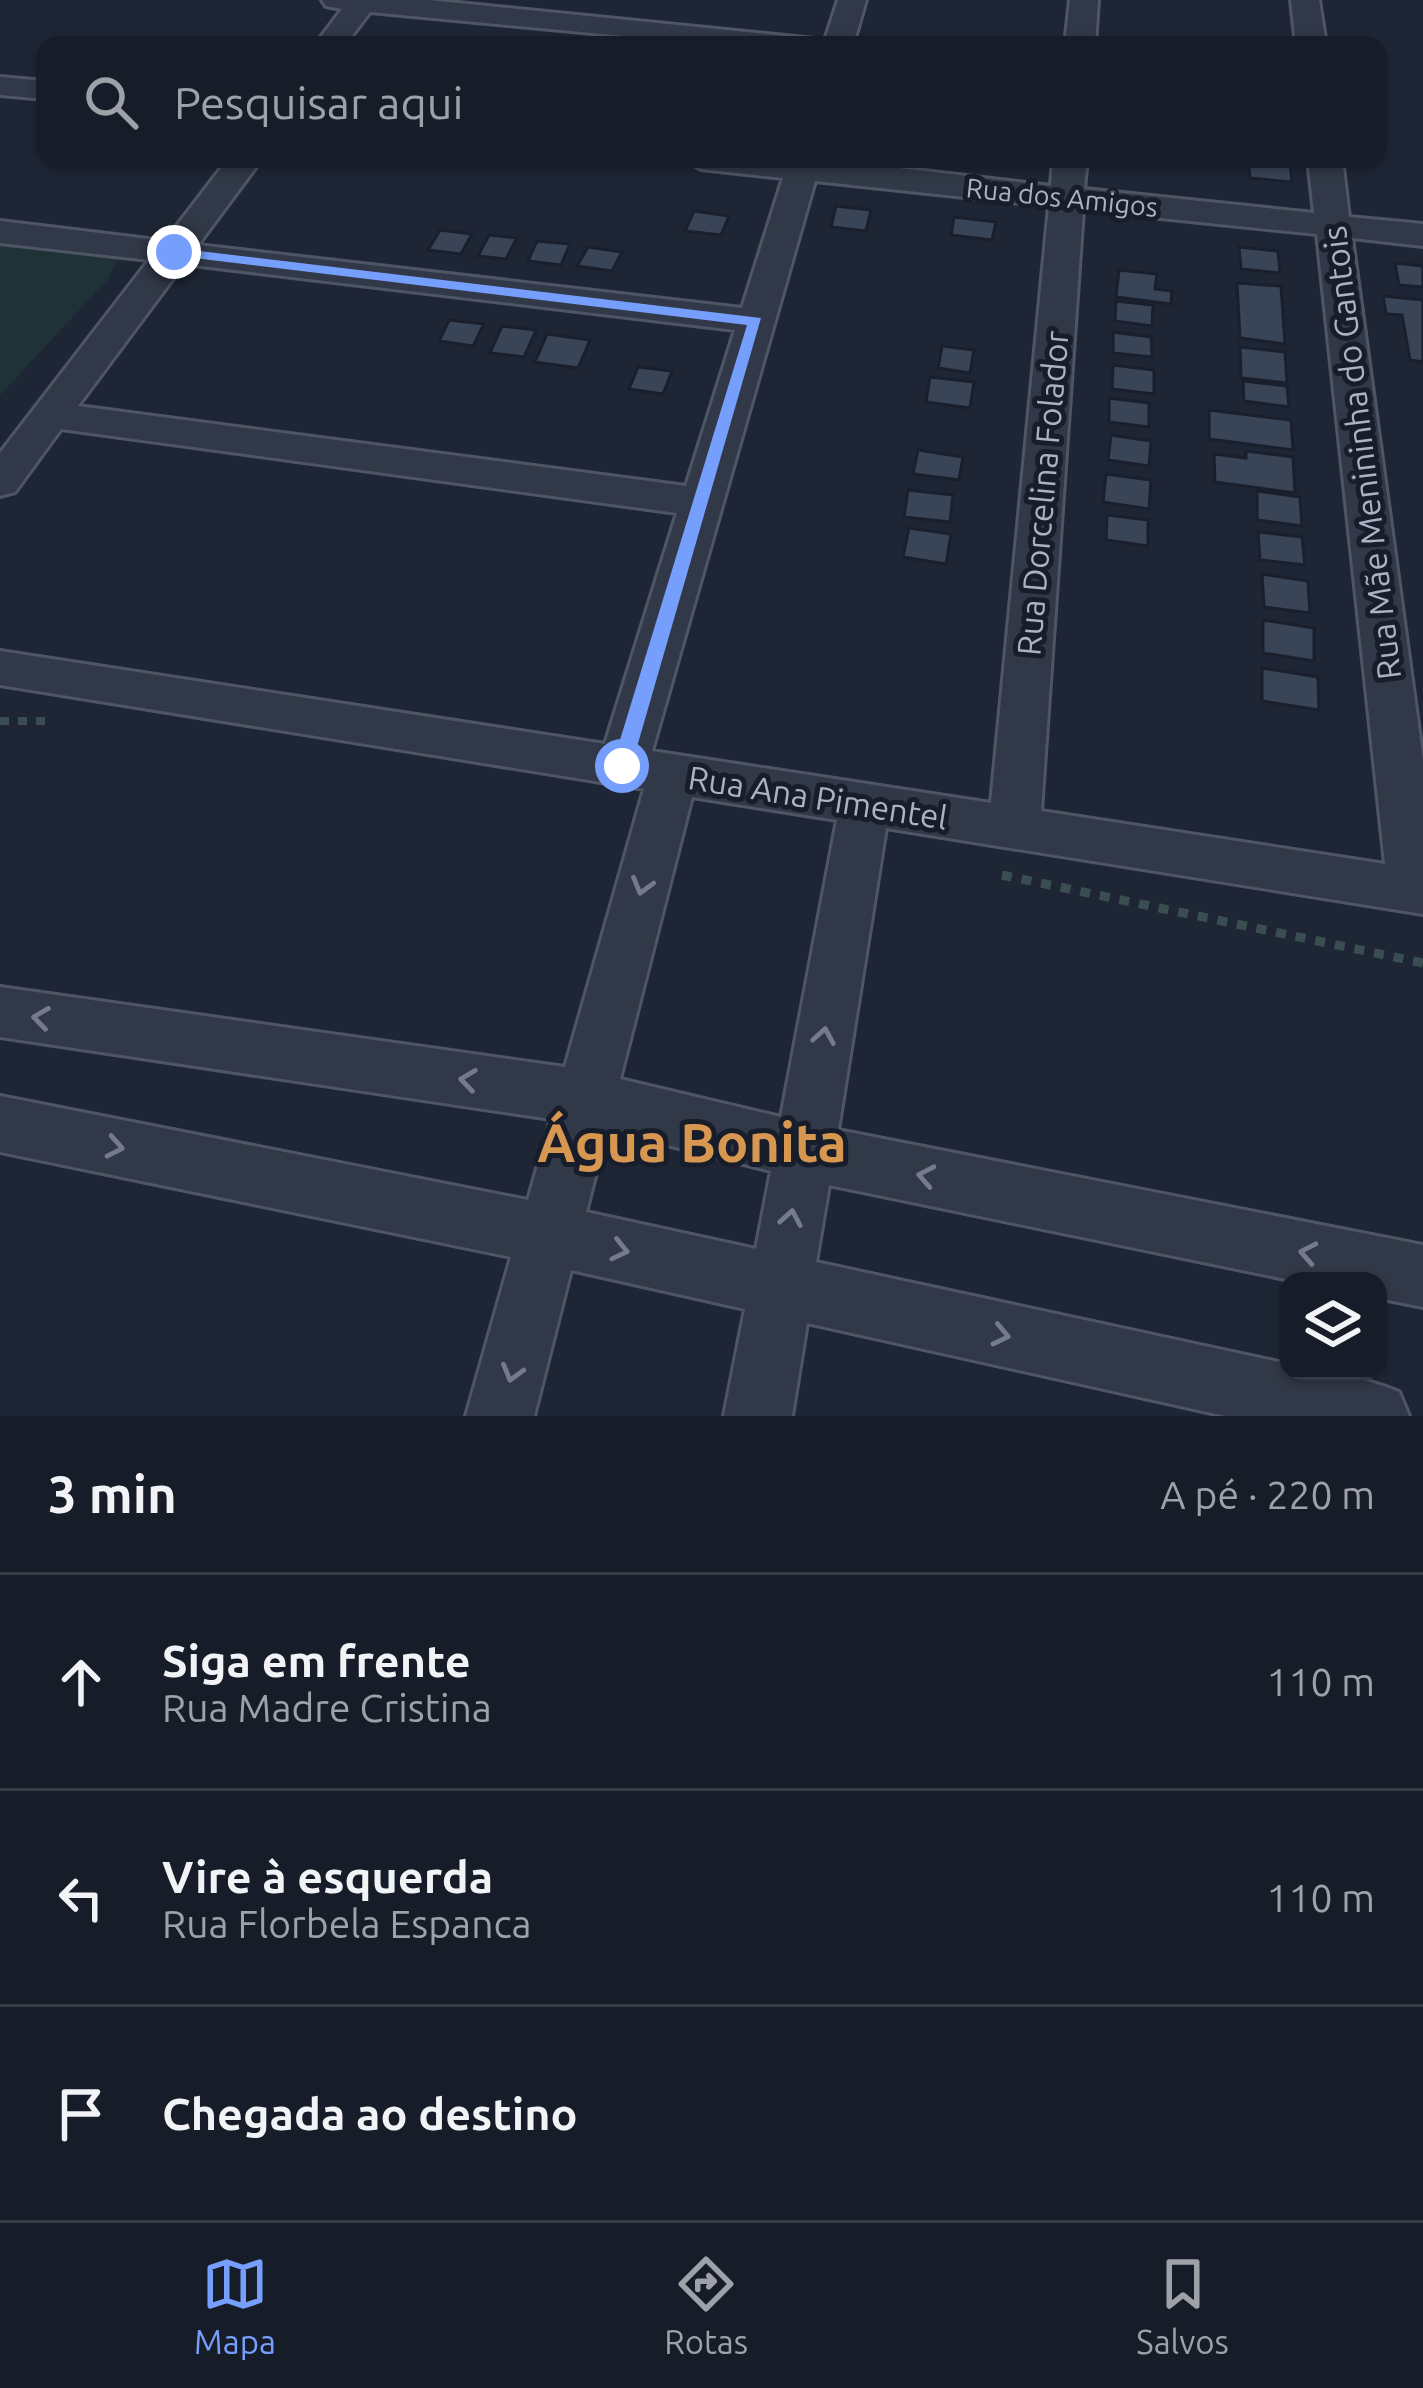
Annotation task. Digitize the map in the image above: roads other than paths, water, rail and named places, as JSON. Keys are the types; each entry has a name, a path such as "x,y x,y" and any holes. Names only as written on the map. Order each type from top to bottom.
{"street":[{"path":"841,36 852,0"},
{"path":"1081,36 1084,0"},
{"path":"1305,0 1310,36"},
{"path":"335,36 354,1 719,36"},
{"path":"0,86 36,89"},
{"path":"0,482 237,168"},
{"path":"500,1416 584,1097 701,502 802,168"},
{"name":"Rua dos Amigos","path":"879,168 1069,178 1333,225 1423,235"},
{"name":"Rua Mãe Menininha do Gantois","path":"1326,168 1418,891"},
{"name":"Rua Dorcelina Folador","path":"1014,828 1069,178"},
{"path":"0,232 756,321"},
{"path":"50,415 701,502"},
{"name":"Rua Ana Pimentel","path":"0,668 1418,891"},
{"path":"758,1416 865,804"},
{"path":"0,1012 584,1097 803,1151 1423,1276"},
{"path":"0,1124 551,1234 1375,1416"}],"district":[{"name":"Água Bonita","path":"692,1142"}]}
